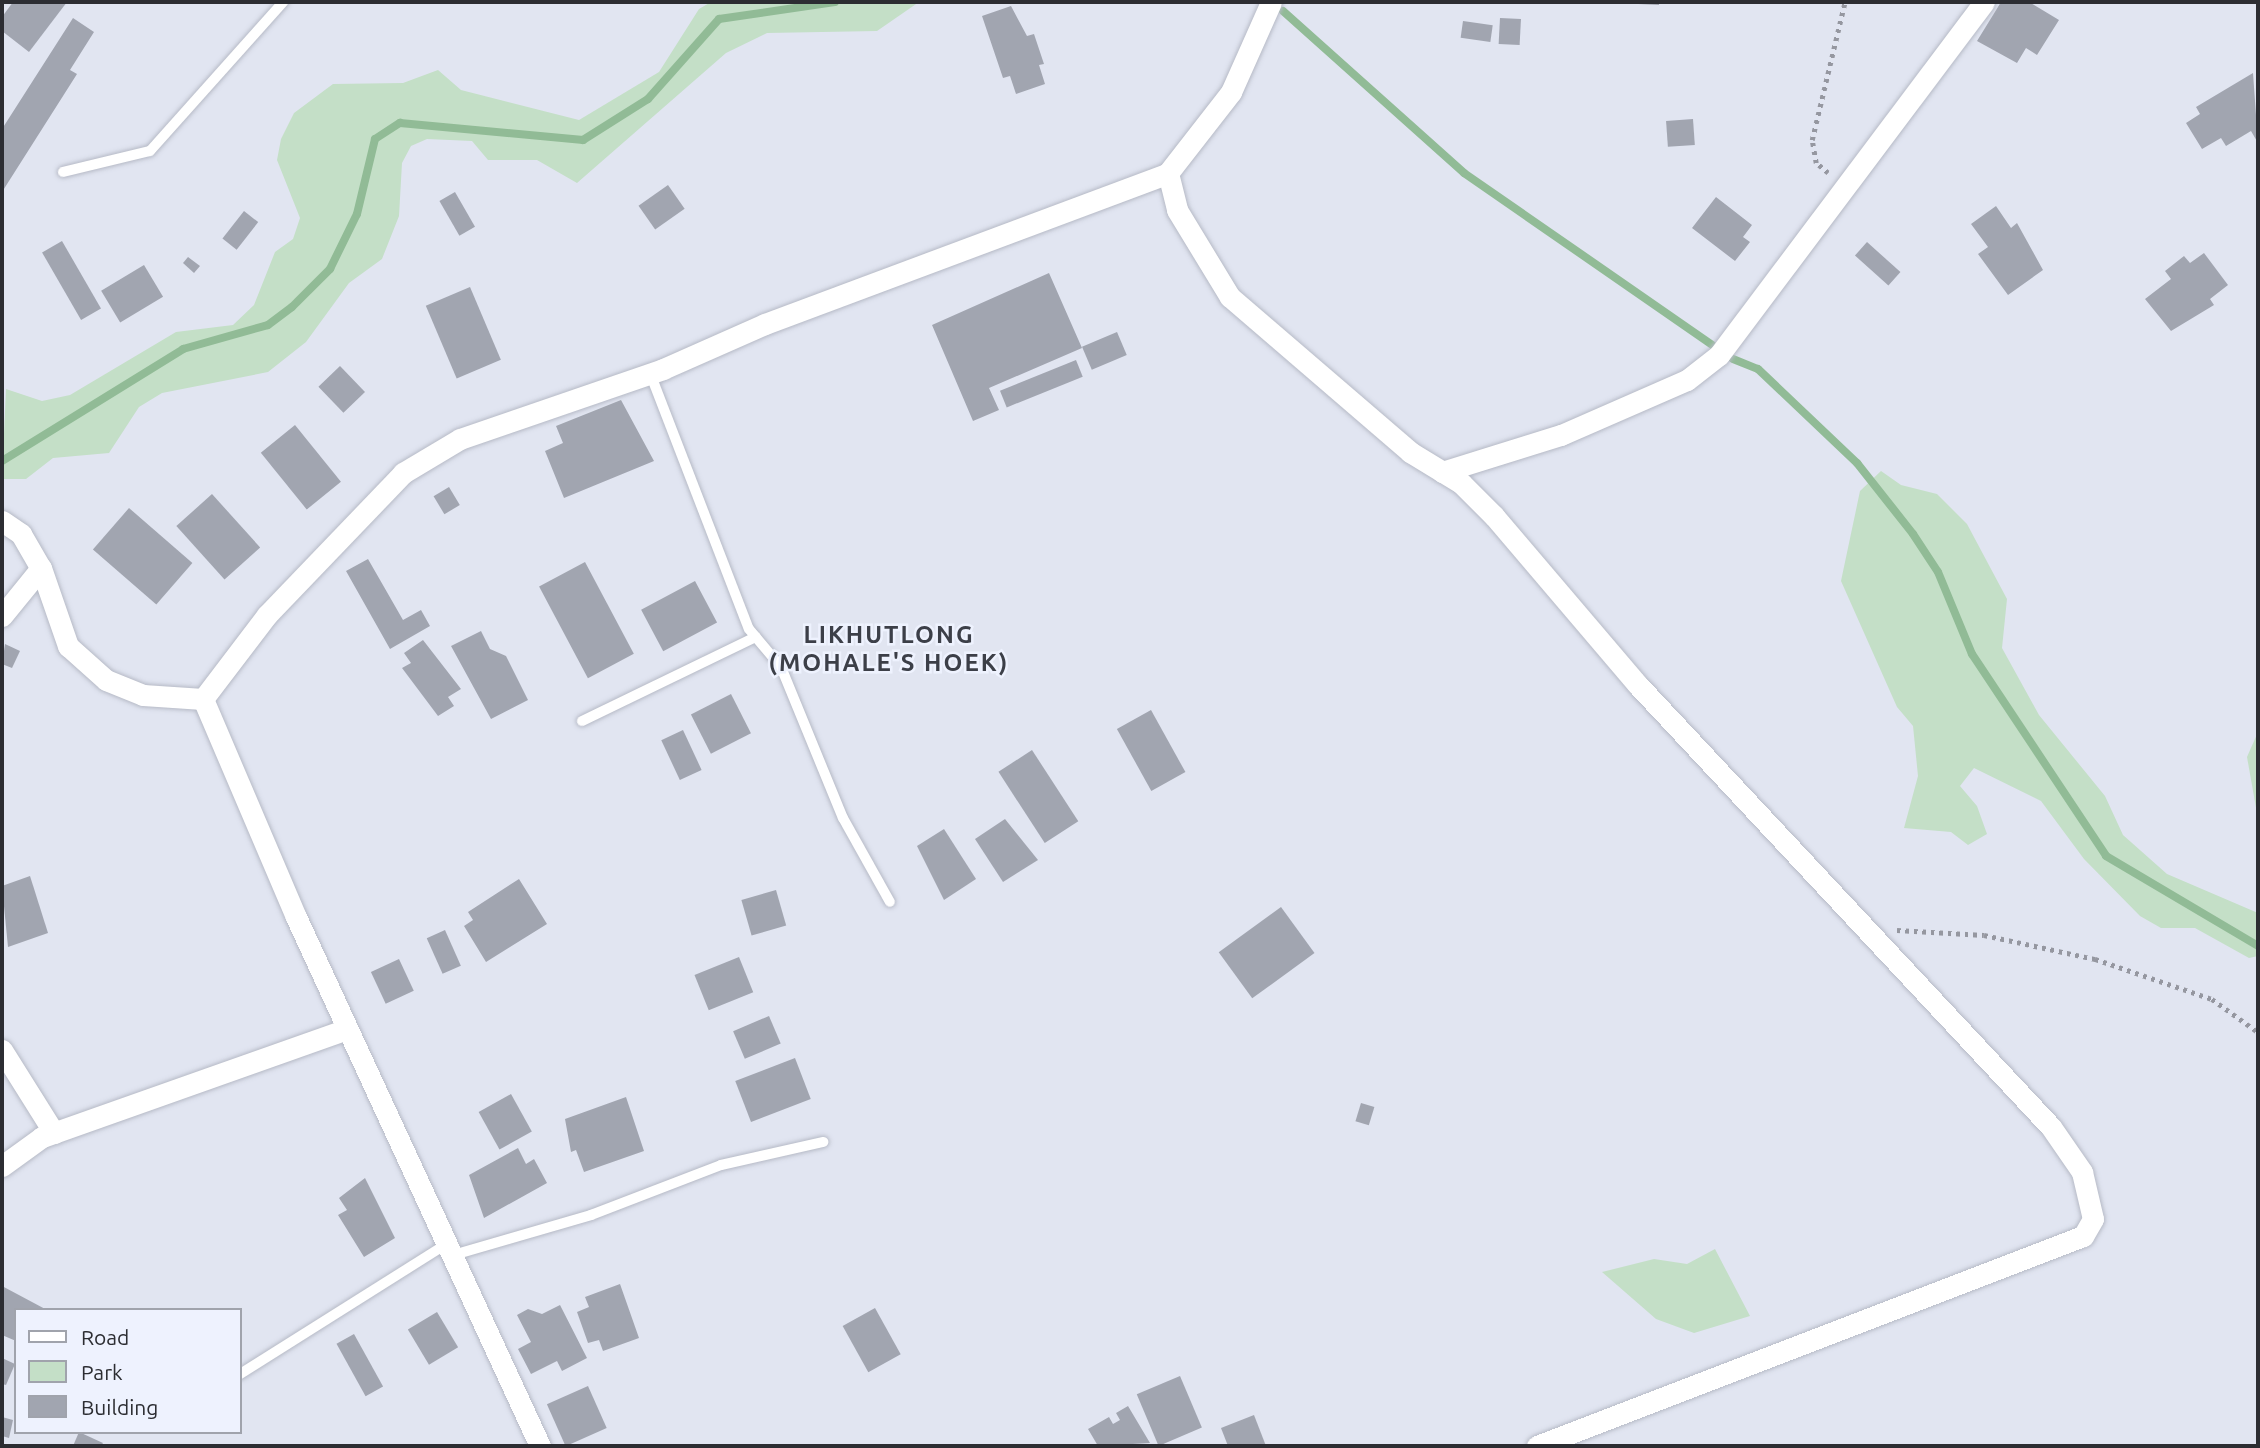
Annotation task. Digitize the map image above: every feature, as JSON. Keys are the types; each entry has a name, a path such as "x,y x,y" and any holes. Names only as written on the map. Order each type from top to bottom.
{"street":[{"path":"204,699 267,614 403,473 460,439 650,373 1168,173 1231,92 1271,2"},
{"path":"1442,472 1562,435 1687,380 1719,355 1984,2"},
{"path":"1168,173 1177,209 1230,297 1399,443 1442,472 1494,516 1861,928 2051,1126 2082,1172 2093,1219 2083,1236 1537,1446"},
{"path":"2,521 21,534 41,568 68,646 106,680 143,695 204,699"},
{"path":"2,616 41,568"},
{"path":"204,699 347,1029 447,1251 540,1446"},
{"path":"2,1166 54,1133 347,1029"},
{"path":"2,1050 54,1133"}],"lane":[{"path":"64,172 150,151 283,2"},
{"path":"650,373 756,637 781,667 843,818 890,902"},
{"path":"582,721 756,637"},
{"path":"242,1373 447,1251 591,1215 721,1165 823,1142"}],"path":[{"path":"1844,188 1816,163 1812,140 1845,2"},
{"path":"1861,928 2042,944 2212,999 2258,1032"}],"green space":[{"path":"711,2 919,2 877,31 767,33 726,53 577,183 537,160 488,160 472,141 427,139 411,146 402,163 399,216 382,259 349,283 306,342 268,372 162,393 139,407 109,453 53,458 26,479 2,479 6,389 42,401 70,395 176,332 233,325 254,305 275,252 293,239 300,218 277,160 281,139 294,113 333,84 403,83 438,70 461,90 579,120 659,72 699,9"},
{"path":"1881,471 1901,485 1937,494 1967,524 2007,599 2002,648 2039,715 2105,796 2123,835 2167,874 2258,913 2258,956 2249,958 2195,928 2161,928 2140,916 2084,859 2041,801 1974,768 1960,786 1977,806 1987,834 1968,845 1951,832 1904,828 1918,776 1913,726 1897,707 1841,581 1860,491"},
{"path":"2258,732 2258,819 2247,757"},
{"path":"1715,1249 1750,1316 1694,1333 1656,1319 1602,1272 1654,1259 1687,1264"}],"building":[{"path":"13,2 67,2 29,52 2,31 2,17"},
{"path":"1659,2 1659,5 1638,4"},
{"path":"2001,2 2029,2 2059,20 2037,55 2026,48 2017,63 1977,41"},
{"path":"1011,6 1027,36 1034,34 1044,64 1039,65 1045,84 1016,94 1010,76 1003,78 982,16"},
{"path":"73,18 94,32 70,70 77,74 2,192 2,129"},
{"path":"1500,18 1521,19 1520,45 1499,44"},
{"path":"1463,21 1493,25 1490,42 1461,38"},
{"path":"2253,73 2258,143 2251,131 2226,146 2221,138 2202,149 2186,123 2200,114 2196,107"},
{"path":"1693,119 1695,145 1668,147 1666,121"},
{"path":"668,185 685,209 655,229 639,206"},
{"path":"455,192 475,227 459,236 439,201"},
{"path":"1716,197 1752,225 1743,237 1750,242 1735,261 1692,228"},
{"path":"1996,206 2011,228 2017,223 2043,270 2008,295 1978,254 1988,247 1971,224"},
{"path":"244,211 258,222 237,250 222,239"},
{"path":"62,241 101,309 81,320 42,252"},
{"path":"1867,242 1900,272 1888,285 1855,255"},
{"path":"2204,253 2228,285 2210,299 2214,305 2171,331 2145,299 2171,279 2165,271 2184,256 2190,263"},
{"path":"188,257 200,266 194,273 183,263"},
{"path":"144,265 163,297 120,322 101,291"},
{"path":"1049,273 1082,348 989,388 999,410 973,421 932,325"},
{"path":"470,287 501,360 457,378 426,306"},
{"path":"1117,332 1127,355 1092,370 1082,347"},
{"path":"1076,360 1083,377 1007,407 1000,391"},
{"path":"340,366 365,392 343,413 318,387"},
{"path":"621,400 654,461 564,498 545,451 563,443 556,426"},
{"path":"295,425 341,482 307,509 261,453"},
{"path":"449,487 460,505 444,514 434,496"},
{"path":"212,494 260,548 225,580 176,526"},
{"path":"129,508 192,563 156,605 93,550"},
{"path":"368,559 403,620 421,610 430,626 390,649 346,571"},
{"path":"585,562 634,654 588,678 539,586"},
{"path":"695,581 717,622 663,651 641,610"},
{"path":"481,631 490,649 506,656 528,700 491,719 451,646"},
{"path":"423,640 461,689 448,697 454,706 438,716 402,668 411,663 404,653"},
{"path":"5,644 20,651 12,668 2,664"},
{"path":"731,694 751,733 711,754 691,714"},
{"path":"1151,710 1185,772 1151,791 1117,729"},
{"path":"683,730 702,770 680,780 661,740"},
{"path":"1032,750 1078,821 1045,843 998,772"},
{"path":"1005,819 1038,860 1003,882 975,839"},
{"path":"944,829 976,879 944,900 917,846"},
{"path":"30,876 48,933 8,947 2,886"},
{"path":"519,879 547,924 486,962 464,926 473,920 468,912"},
{"path":"776,890 786,926 752,935 741,900"},
{"path":"1281,907 1315,953 1252,998 1219,952"},
{"path":"445,930 461,966 443,974 427,938"},
{"path":"739,957 753,992 709,1010 694,975"},
{"path":"399,959 414,991 386,1004 371,972"},
{"path":"769,1016 781,1044 745,1059 733,1031"},
{"path":"795,1058 811,1099 751,1122 735,1081"},
{"path":"511,1094 532,1132 499,1150 479,1112"},
{"path":"626,1097 644,1151 584,1172 576,1150 571,1152 565,1119"},
{"path":"1361,1103 1374,1107 1369,1125 1355,1121"},
{"path":"518,1148 526,1164 534,1159 547,1183 484,1218 469,1175"},
{"path":"365,1178 395,1238 364,1257 338,1215 347,1210 339,1198"},
{"path":"620,1284 639,1338 603,1351 599,1340 588,1343 577,1312 589,1307 585,1297"},
{"path":"2,1286 43,1308 14,1308 14,1340 2,1335"},
{"path":"560,1305 587,1358 562,1371 557,1361 531,1374 518,1349 531,1342 517,1315 528,1309 542,1314"},
{"path":"875,1308 901,1354 868,1372 843,1326"},
{"path":"437,1312 458,1347 429,1365 408,1330"},
{"path":"354,1334 383,1386 366,1396 337,1344"},
{"path":"2,1358 14,1364 14,1366 6,1385 2,1384"},
{"path":"1180,1376 1202,1428 1159,1446 1137,1394"},
{"path":"588,1386 607,1428 565,1446 547,1404"},
{"path":"1128,1406 1150,1443 1098,1446 1088,1429 1109,1417 1113,1424 1120,1420 1116,1413"},
{"path":"1254,1415 1266,1446 1228,1446 1221,1428"},
{"path":"2,1417 13,1420 9,1438 2,1436"},
{"path":"78,1434 103,1443 101,1446 73,1446"}],"waterway":[{"path":"2,461 183,349 268,325 292,307 330,269 357,214 375,139 400,123 583,140 648,99 719,19 835,2"},
{"path":"1283,11 1464,173 1712,345"},
{"path":"1733,359 1758,369 1857,463 1913,534 1938,572 1972,654 2106,856 2258,946"}],"district":[{"name":"LIKHUTLONG (MOHALE'S HOEK)","path":"889,649"}]}
